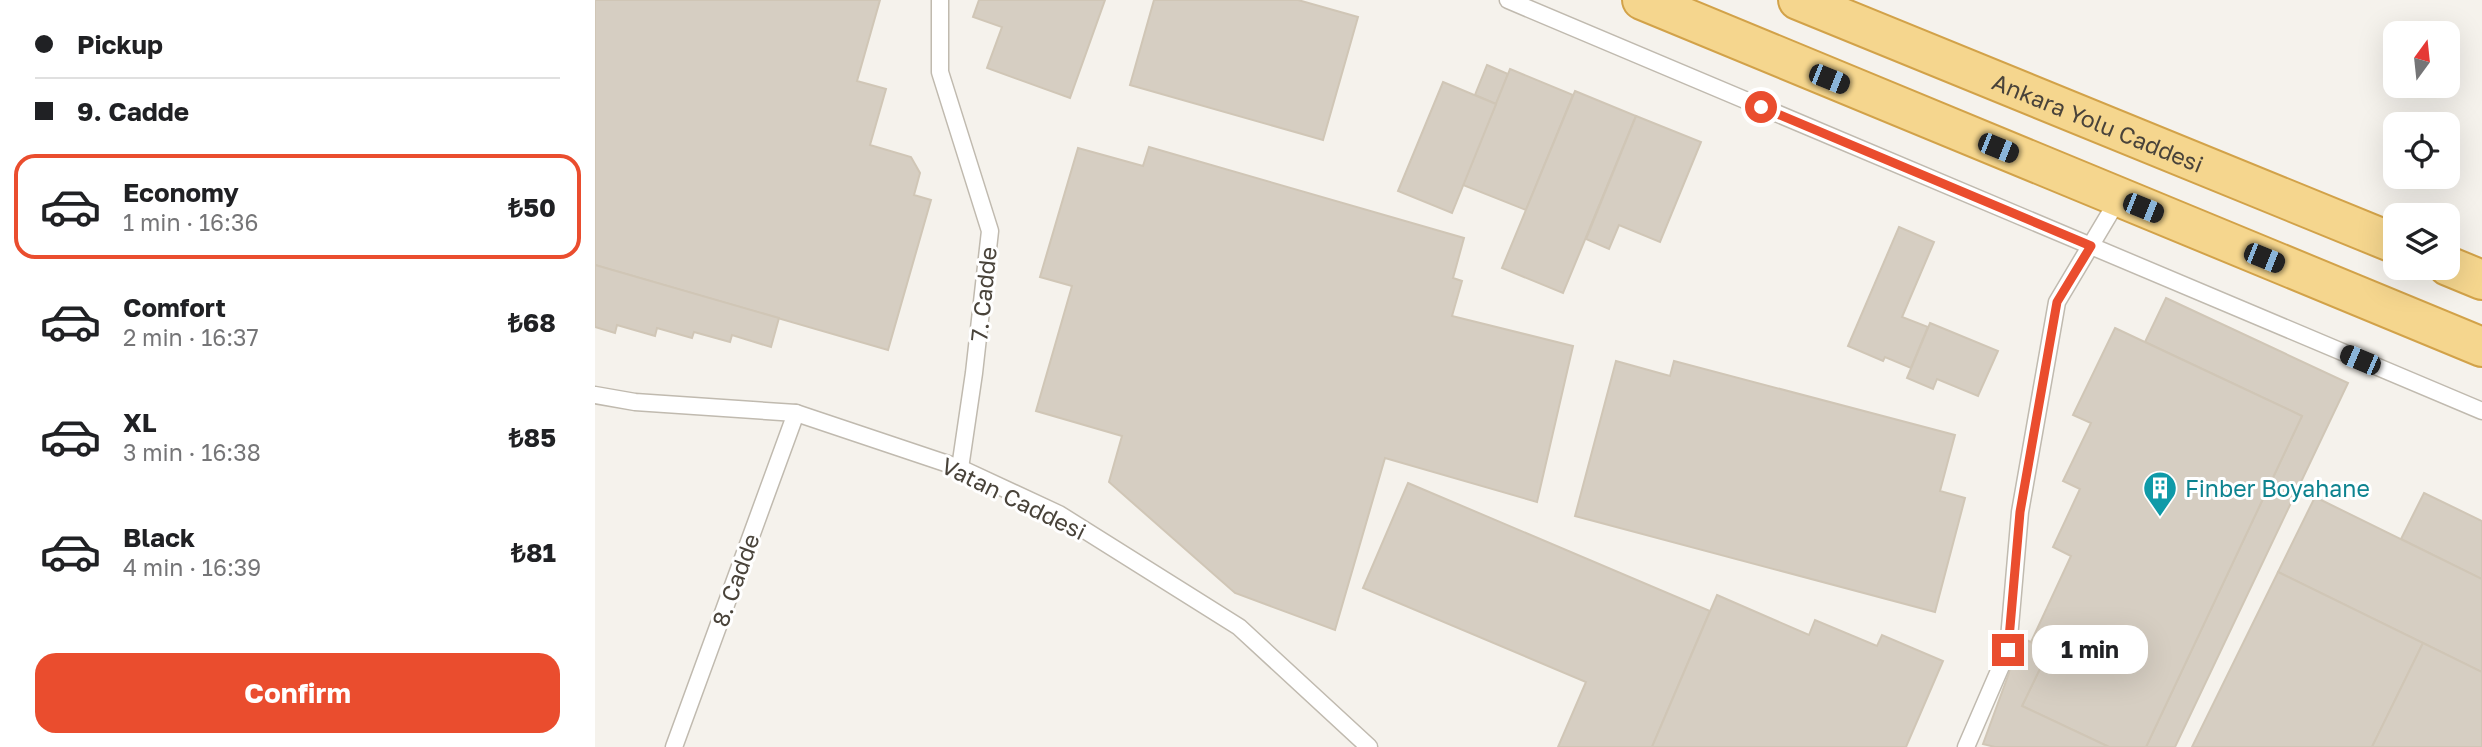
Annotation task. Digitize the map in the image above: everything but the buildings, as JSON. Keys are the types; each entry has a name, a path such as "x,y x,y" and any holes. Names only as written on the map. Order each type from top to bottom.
{"highway":[{"path":"1641,0 2482,347"},
{"name":"Ankara Yolu Caddesi","path":"1802,1 2383,239"},
{"path":"2460,271 2482,280"}],"lane":[{"name":"7. Cadde","path":"940,0 940,72 990,231 960,468"},
{"path":"1508,0 2482,411"},
{"path":"1966,747 2008,650 2020,512 2057,302 2119,198"},
{"name":"Vatan Caddesi","path":"595,395 635,402 796,413 960,468 1059,514 1239,627 1370,747"},
{"name":"8. Cadde","path":"674,747 796,413"}],"place":[{"name":"Finber Boyahane","path":"2160,518"}],"route":[{"path":"1761,107 2091,246 2057,302 2020,512 2008,650"}]}
